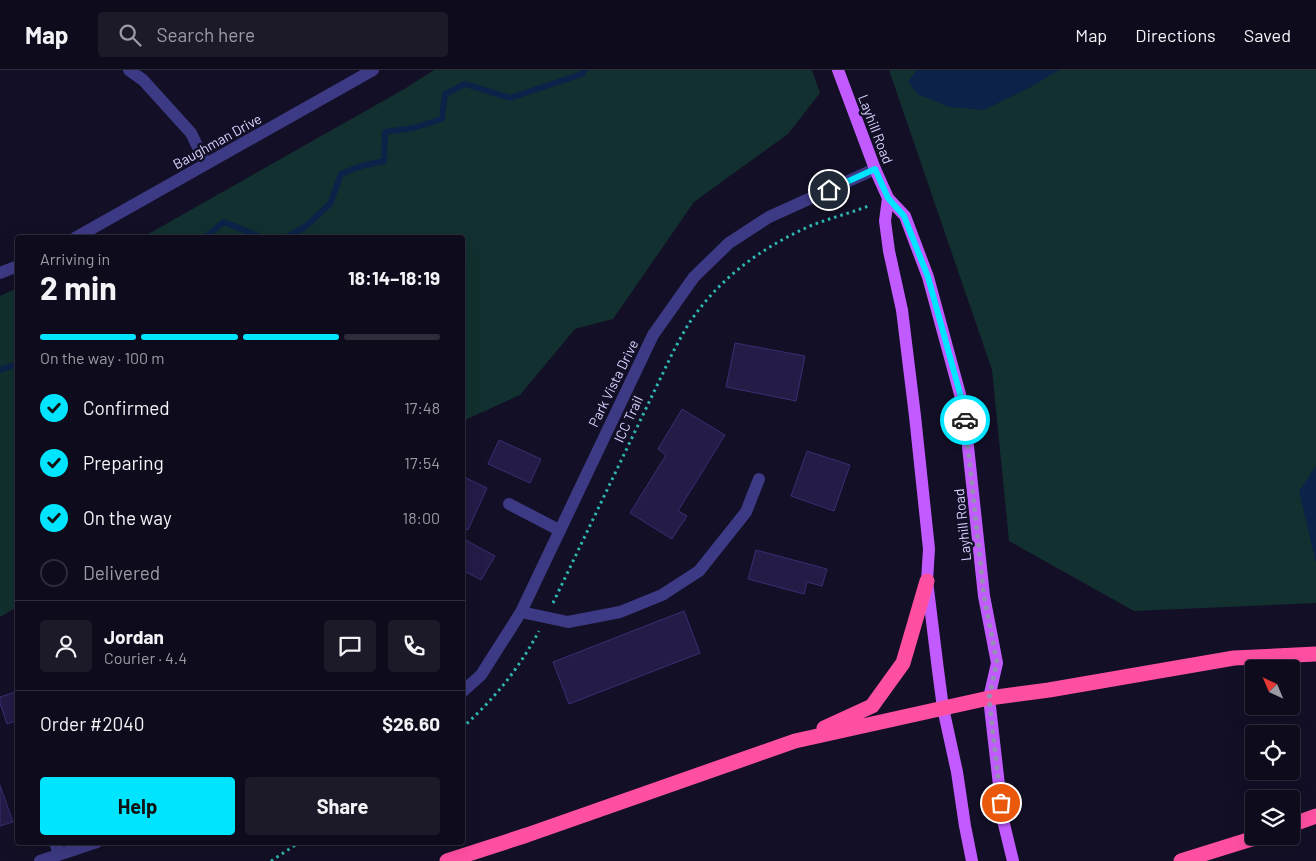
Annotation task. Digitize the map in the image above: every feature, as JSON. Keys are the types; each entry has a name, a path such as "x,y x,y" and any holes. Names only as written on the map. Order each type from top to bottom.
{"highway":[{"path":"448,861 795,741 872,706 903,662 926,581"},
{"path":"795,741 989,698 1049,690 1234,658 1316,654"},
{"path":"1300,822 1316,816"},
{"path":"1181,861 1245,841"}],"main road":[{"name":"Layhill Road","path":"838,70 875,169 888,198 904,216 928,277 964,408 984,596 997,662 989,698 1003,820 1013,861"},
{"path":"888,198 885,221 889,251 902,310 929,549 926,581 943,708 957,772 972,861"}],"street":[{"path":"129,70 143,80 191,133 206,164"},
{"name":"Baughman Drive","path":"81,235 374,70"},
{"name":"Park Vista Drive","path":"465,689 481,675 521,612 653,335 694,277 728,244 769,217 875,169"},
{"path":"0,273 15,267"},
{"path":"521,612 568,622 620,612 662,594 699,571 746,512 759,479"},
{"path":"508,504 560,530"},
{"path":"40,861 57,848 78,845"}],"path":[{"name":"ICC Trail","path":"465,725 497,694 529,650 673,352 691,320 715,290 745,263 775,243 811,226 888,198"},
{"path":"271,861 295,845"}],"green space":[{"path":"434,70 812,70 820,93 788,134 694,202 613,319 575,329 520,395 465,420 465,235 147,235 406,88"},
{"path":"889,70 1316,70 1316,603 1134,611 1009,541 992,370"},
{"path":"15,289 15,608 0,617 0,296"}],"water":[{"path":"917,70 1059,70 1031,87 984,110 949,107 917,94 908,81"},
{"path":"1316,466 1316,563 1299,491"}],"building":[{"path":"735,343 805,356 796,401 726,387"},
{"path":"682,409 725,435 678,511 687,516 672,539 630,513 666,455 658,449"},
{"path":"499,440 541,459 530,483 488,464"},
{"path":"807,451 850,465 834,511 791,496"},
{"path":"465,477 487,488 468,530 465,529"},
{"path":"465,540 495,556 481,580 465,572"},
{"path":"756,550 827,569 822,586 807,582 804,594 748,579"},
{"path":"684,611 700,653 569,704 553,662"},
{"path":"15,692 15,721 7,724 0,703 0,697"},
{"path":"0,785 13,822 0,826"}],"waterway":[{"path":"290,235 305,227 330,204 341,174 361,166 384,161 385,132 413,128 442,119 445,94 465,84 510,98 582,74 585,70"},
{"path":"208,235 224,222 256,235"},
{"path":"0,370 15,365"}],"way so far":[{"path":"965,420 984,596 997,662 989,698 1001,803"}],"route":[{"path":"829,190 875,169 888,198 904,216 928,277 964,408 965,420"}]}
